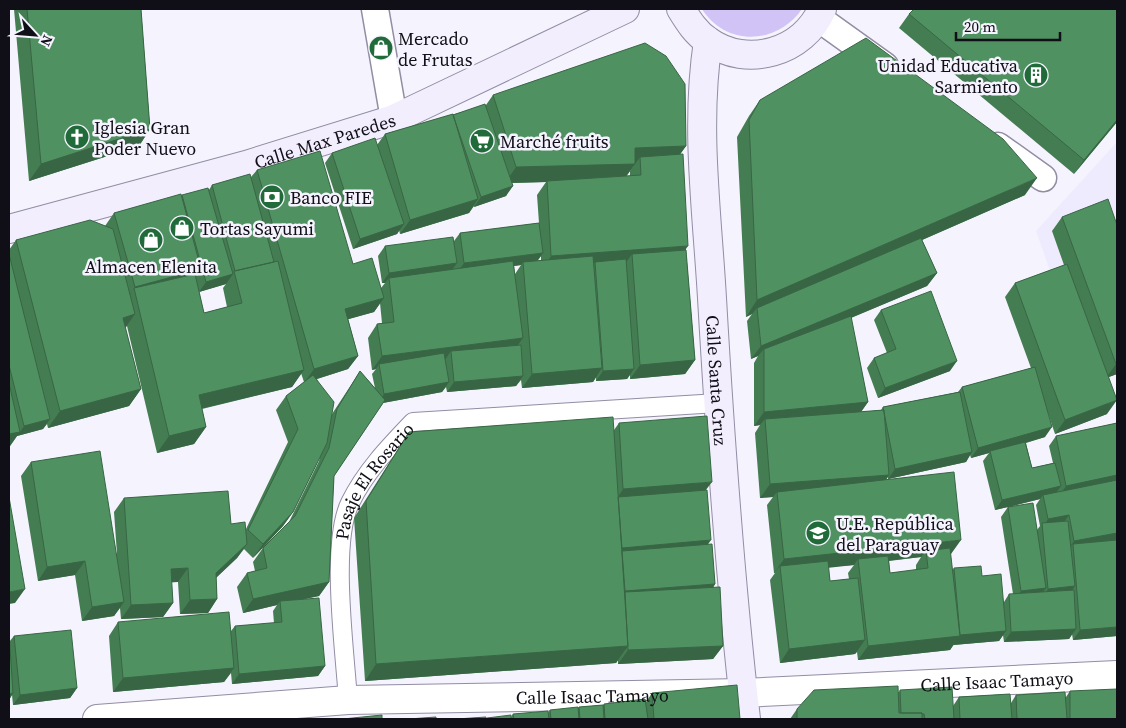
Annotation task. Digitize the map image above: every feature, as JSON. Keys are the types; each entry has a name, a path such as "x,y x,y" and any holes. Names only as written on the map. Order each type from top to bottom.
{"main road":[{"name":"Calle Max Paredes","path":"9,229 246,165 394,119 625,9"},
{"path":"681,9 691,26 708,41 736,54 768,54 784,49 809,30 820,13"},
{"name":"Calle Santa Cruz","path":"708,41 703,74 702,117 718,403 746,719"}],"street":[{"path":"375,9 394,119"},
{"path":"820,13 906,81"},
{"path":"978,132 1043,178"},
{"name":"Calle Isaac Tamayo","path":"98,719 348,700 743,693 1117,675"}],"lane":[{"name":"Pasaje El Rosario","path":"348,700 339,548 349,504 380,456 413,422 718,403"}],"shaded area":[{"path":"702,9 802,9 792,21 779,30 766,35 752,37 724,30 712,21"},
{"path":"1117,142 1117,374 1116,368 1087,375 1036,231"}],"building":[{"path":"27,9 141,9 150,129 41,164"},
{"name":"Unidad Educativa Sarmiento","path":"914,9 1117,9 1117,120 1084,160 909,14"},
{"path":"866,38 1003,139 1037,178 757,300 749,120 760,100"},
{"path":"645,43 666,56 685,84 686,146 635,148 635,164 516,167 493,95"},
{"path":"485,104 513,186 481,197 453,115"},
{"path":"453,114 478,199 410,220 385,134"},
{"path":"375,138 404,224 360,239 332,153"},
{"path":"320,151 353,264 372,258 384,298 345,309 358,356 314,369 257,170"},
{"path":"683,154 688,246 551,256 547,181 641,175 640,157"},
{"path":"250,174 274,262 235,271 212,185"},
{"path":"208,188 233,274 206,282 182,195"},
{"path":"181,194 201,269 135,287 114,213"},
{"path":"1108,199 1117,225 1117,364 1062,217"},
{"path":"90,220 113,229 135,314 123,318 141,389 60,411 16,240"},
{"path":"539,223 543,253 464,263 460,233"},
{"path":"453,237 457,263 389,273 385,246"},
{"path":"921,238 937,273 761,346 757,308"},
{"path":"686,250 695,360 640,365 632,254"},
{"path":"9,254 50,419 24,426 9,365"},
{"path":"593,256 602,368 532,374 523,262"},
{"path":"626,259 634,369 603,371 595,262"},
{"path":"278,261 304,370 199,395 206,427 169,436 134,288 195,274 204,313 242,303 234,271"},
{"path":"513,261 523,338 382,356 377,324 394,322 389,278"},
{"path":"1067,264 1117,400 1065,420 1015,283"},
{"path":"931,291 957,361 885,388 874,358 896,349 881,310"},
{"path":"851,316 868,402 764,412 764,349"},
{"path":"521,345 523,376 454,382 451,351"},
{"path":"444,353 449,382 384,394 379,364"},
{"path":"1035,367 1052,427 978,448 962,387"},
{"path":"360,371 385,400 334,476 329,582 253,599 247,573 267,568 263,548 295,516 329,448 337,409"},
{"path":"313,375 334,402 327,443 293,512 263,544 248,530 298,429 286,396"},
{"path":"9,383 20,432 9,434"},
{"path":"960,392 972,452 895,469 883,407"},
{"path":"884,410 889,475 770,484 765,419"},
{"path":"707,416 712,482 623,489 619,423"},
{"path":"613,417 628,646 376,664 366,501 409,432"},
{"path":"1117,423 1117,475 1066,486 1056,436"},
{"path":"1025,442 1032,468 1055,463 1061,486 1002,500 990,451"},
{"path":"100,451 124,602 92,607 85,561 47,567 31,462"},
{"path":"954,472 961,540 784,559 777,492"},
{"path":"1117,480 1117,533 1074,541 1069,515 1048,519 1043,495"},
{"path":"707,490 711,540 622,548 618,497"},
{"path":"228,491 231,524 245,522 247,544 216,573 217,599 190,600 188,568 171,569 173,603 131,605 124,498"},
{"path":"9,497 25,589 9,592"},
{"path":"1033,503 1046,588 1021,591 1008,507"},
{"path":"1068,521 1075,586 1048,589 1042,523"},
{"path":"1117,540 1117,627 1080,630 1073,544"},
{"path":"712,544 715,584 625,591 622,551"},
{"path":"950,548 960,636 868,646 858,559 888,556 890,573 928,568 926,551"},
{"path":"828,561 830,581 858,578 865,640 789,649 780,566"},
{"path":"981,566 982,576 1001,574 1006,631 960,635 954,568"},
{"path":"720,587 723,646 628,650 625,592"},
{"path":"1074,590 1076,629 1011,632 1009,594"},
{"path":"319,598 325,666 239,674 235,626 282,622 280,601"},
{"path":"229,612 234,668 123,678 118,622"},
{"path":"71,630 77,688 20,695 14,636"},
{"path":"9,633 13,693 9,694"},
{"path":"737,685 740,719 654,719 652,693"},
{"path":"898,686 899,713 922,713 922,719 797,719 797,709 814,690"},
{"path":"952,687 954,719 925,719 922,713 901,713 900,690"},
{"path":"1117,689 1117,719 1070,719 1070,691"},
{"path":"1065,692 1067,719 1017,719 1016,695"},
{"path":"1010,694 1012,719 960,719 959,697"},
{"path":"645,699 648,719 605,719 604,704"},
{"path":"603,705 604,719 580,719 579,707"},
{"path":"578,707 579,719 551,719 550,710"},
{"path":"548,711 549,719 514,719 513,714"},
{"path":"382,715 382,719 343,719"},
{"path":"511,715 511,719 487,719 487,718"},
{"path":"436,717 436,719 409,719"},
{"path":"486,717 486,719 457,719"}],"place":[{"name":"Mercado de Frutas","path":"381,48"},
{"name":"Unidad Educativa Sarmiento","path":"1036,75"},
{"name":"Iglesia Gran Poder Nuevo","path":"77,137"},
{"name":"Marché fruits","path":"482,141"},
{"name":"Banco FIE","path":"272,197"},
{"name":"Tortas Sayumi","path":"182,228"},
{"name":"Almacen Elenita","path":"151,240"},
{"name":"U.E. República del Paraguay","path":"818,533"}]}
